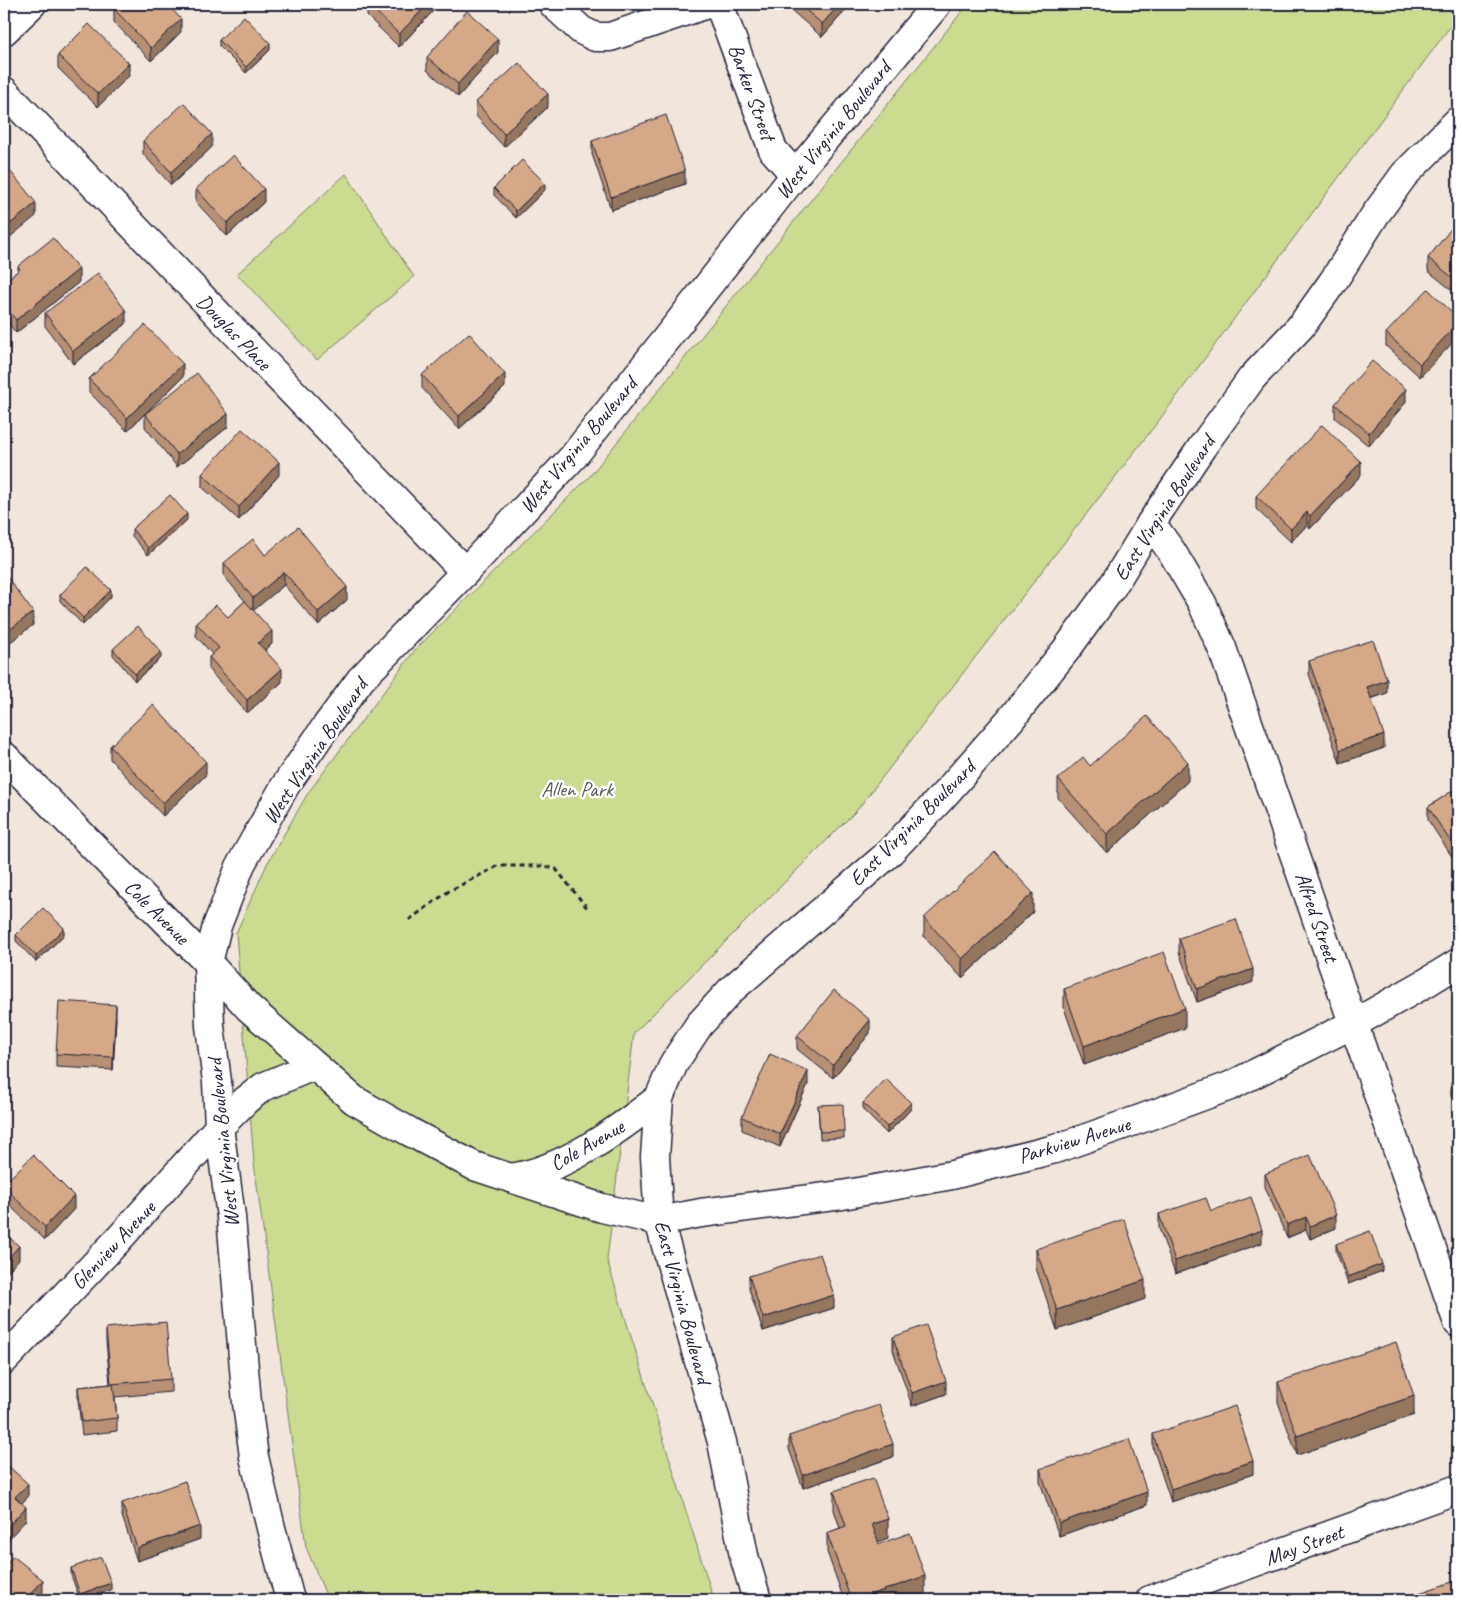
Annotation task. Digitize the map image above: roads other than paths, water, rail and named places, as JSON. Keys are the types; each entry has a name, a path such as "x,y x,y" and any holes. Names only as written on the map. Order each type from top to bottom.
{"street":[{"path":"4,31 32,4"},
{"path":"553,4 581,30 595,37 610,38 707,4"},
{"name":"Barker Street","path":"719,4 773,150 795,175"},
{"name":"West Virginia Boulevard","path":"290,1600 254,1457 210,1026 208,963 218,926 241,864 285,786 361,679 573,457 795,175 937,4"},
{"name":"Douglas Place","path":"4,92 464,572"},
{"name":"East Virginia Boulevard","path":"757,1600 744,1556 722,1442 659,1220 656,1157 659,1098 674,1063 699,1024 732,989 887,855 944,795 1010,720 1066,650 1112,588 1151,523 1202,447 1252,378 1302,325 1404,175 1458,121"},
{"name":"Alfred Street","path":"1151,523 1172,552 1202,603 1222,648 1355,1023 1458,1323"},
{"name":"Cole Avenue","path":"4,756 208,963 249,1008 354,1100 474,1166 602,1208 659,1220"},
{"name":"Parkview Avenue","path":"659,1220 851,1194 952,1175 1054,1149 1230,1086 1355,1023 1458,963"},
{"path":"219,1127 246,1100 263,1087 313,1066"},
{"name":"Cole Avenue","path":"510,1178 546,1169 602,1140 659,1098"},
{"name":"Glenview Avenue","path":"4,1360 118,1240 219,1127"},
{"name":"May Street","path":"1150,1600 1458,1489"}],"park label":[{"name":"Allen Park","path":"577,789"}]}
